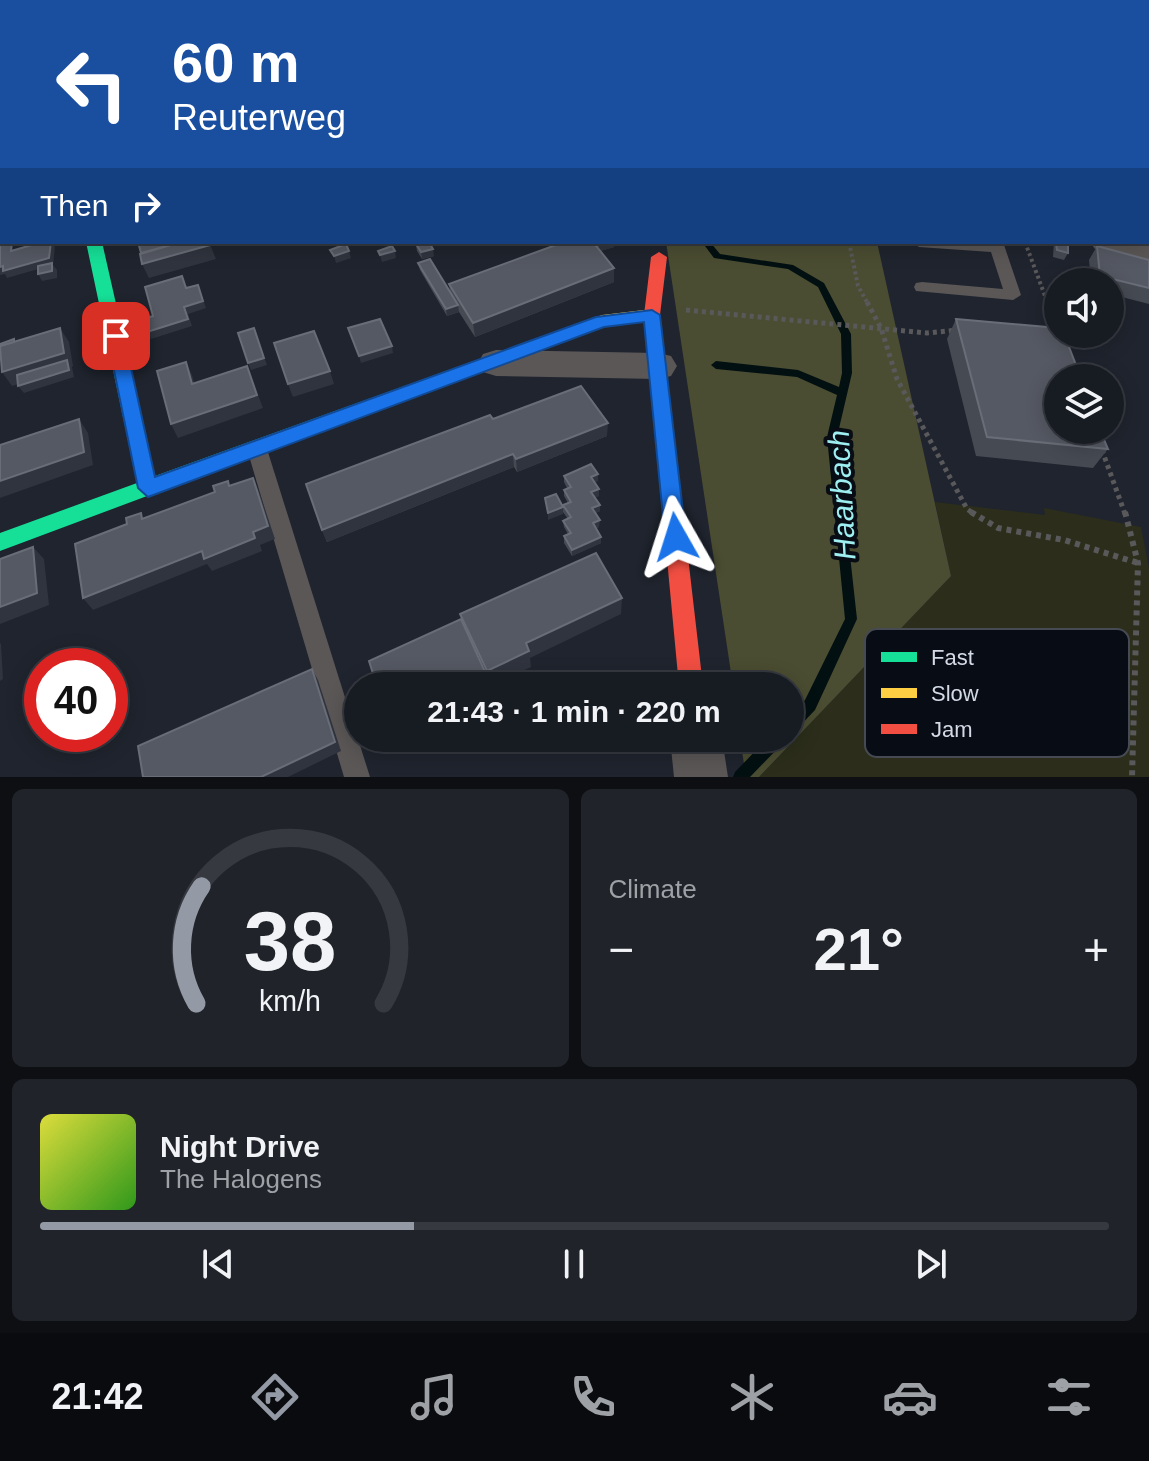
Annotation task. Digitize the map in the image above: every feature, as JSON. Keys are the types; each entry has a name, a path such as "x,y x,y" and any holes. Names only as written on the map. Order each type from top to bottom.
{"street":[{"path":"94,244 148,488"},
{"path":"1113,244 1149,254"},
{"path":"659,257 652,311 690,672"},
{"path":"0,542 496,363 602,321 652,311"},
{"path":"496,363 658,366"}],"lane":[{"path":"922,287 1013,295 996,245 970,244"},
{"path":"257,449 357,777"}],"path":[{"path":"849,244 858,286 881,328 897,379 967,509 1003,532 1052,537 1138,563"},
{"path":"1026,244 1044,294"},
{"path":"652,311 927,333 962,330"},
{"path":"1100,445 1127,519 1138,563 1132,777"}],"green space":[{"path":"666,244 877,244 951,576 900,629 865,629 865,666 804,730 804,672 731,672"},
{"path":"935,502 1045,515 1044,508 1141,527 1149,568 1149,777 759,777 783,752 804,752 804,730 865,666 865,757 1129,757 1129,629 900,629 951,576"},
{"path":"742,752 783,752 759,777 746,777"}],"building":[{"path":"12,244 11,251 35,244 51,244 49,258 3,271 3,266 0,267 0,245"},
{"path":"139,244 174,244 141,253"},
{"path":"175,244 210,245 142,264 140,254"},
{"path":"346,244 349,251 334,256 330,250"},
{"path":"416,244 430,244 433,249 421,252"},
{"path":"559,244 595,244 614,268 473,323 449,284"},
{"path":"1056,244 1068,244 1068,253 1057,250"},
{"path":"392,246 395,251 380,255 378,251"},
{"path":"1097,246 1149,260 1149,288 1124,282 1124,268 1099,268"},
{"path":"430,259 458,305 446,309 418,263"},
{"path":"52,263 52,271 38,274 38,266"},
{"path":"182,276 186,288 198,285 203,301 184,307 188,319 147,332 144,319 153,316 145,287"},
{"path":"380,319 392,346 359,356 348,328"},
{"path":"956,319 1044,327 1044,348 1069,348 1076,364 1044,364 1044,443 987,437"},
{"path":"60,328 64,353 2,372 0,346"},
{"path":"254,328 264,358 248,363 238,333"},
{"path":"314,331 330,371 288,384 274,343"},
{"path":"67,360 69,370 18,386 17,375"},
{"path":"186,362 192,384 247,366 257,395 171,424 157,371"},
{"path":"581,386 608,423 516,459 513,454 322,530 306,484 490,415 493,419"},
{"path":"79,419 84,452 0,481 0,445"},
{"path":"1058,444 1106,444 1108,449"},
{"path":"591,464 598,474 591,477 599,489 591,492 600,505 592,508 600,520 593,523 601,537 572,550 564,536 571,533 563,521 571,517 563,505 571,502 564,490 571,487 564,476"},
{"path":"253,478 268,526 253,532 255,538 204,559 202,551 83,598 75,544 127,524 126,518 141,513 142,519 215,492 213,486 228,481 229,486"},
{"path":"556,494 563,507 548,513 545,498"},
{"path":"33,547 37,593 0,607 0,559"},
{"path":"596,553 622,598 526,643 529,651 487,671 460,614"},
{"path":"461,619 485,672 373,672 369,661"},
{"path":"312,669 335,742 261,777 143,777 138,746"}],"waterway":[{"name":"Haarbach","path":"708,244 717,256 790,267 821,285 846,334 847,373 832,437 851,619 810,705 804,711"},
{"path":"716,365 798,374 842,393"},
{"name":"Haarbach","path":"740,777 764,752"}],"traffic: fast":[{"path":"94,244 148,488"},
{"path":"0,542 505,356"}],"traffic: slow":[{"path":"505,356 602,321 652,315"}],"traffic: jam":[{"path":"659,257 652,315 690,672"}],"route":[{"path":"116,336 148,488 496,363 602,321 652,315 676,537"}]}
